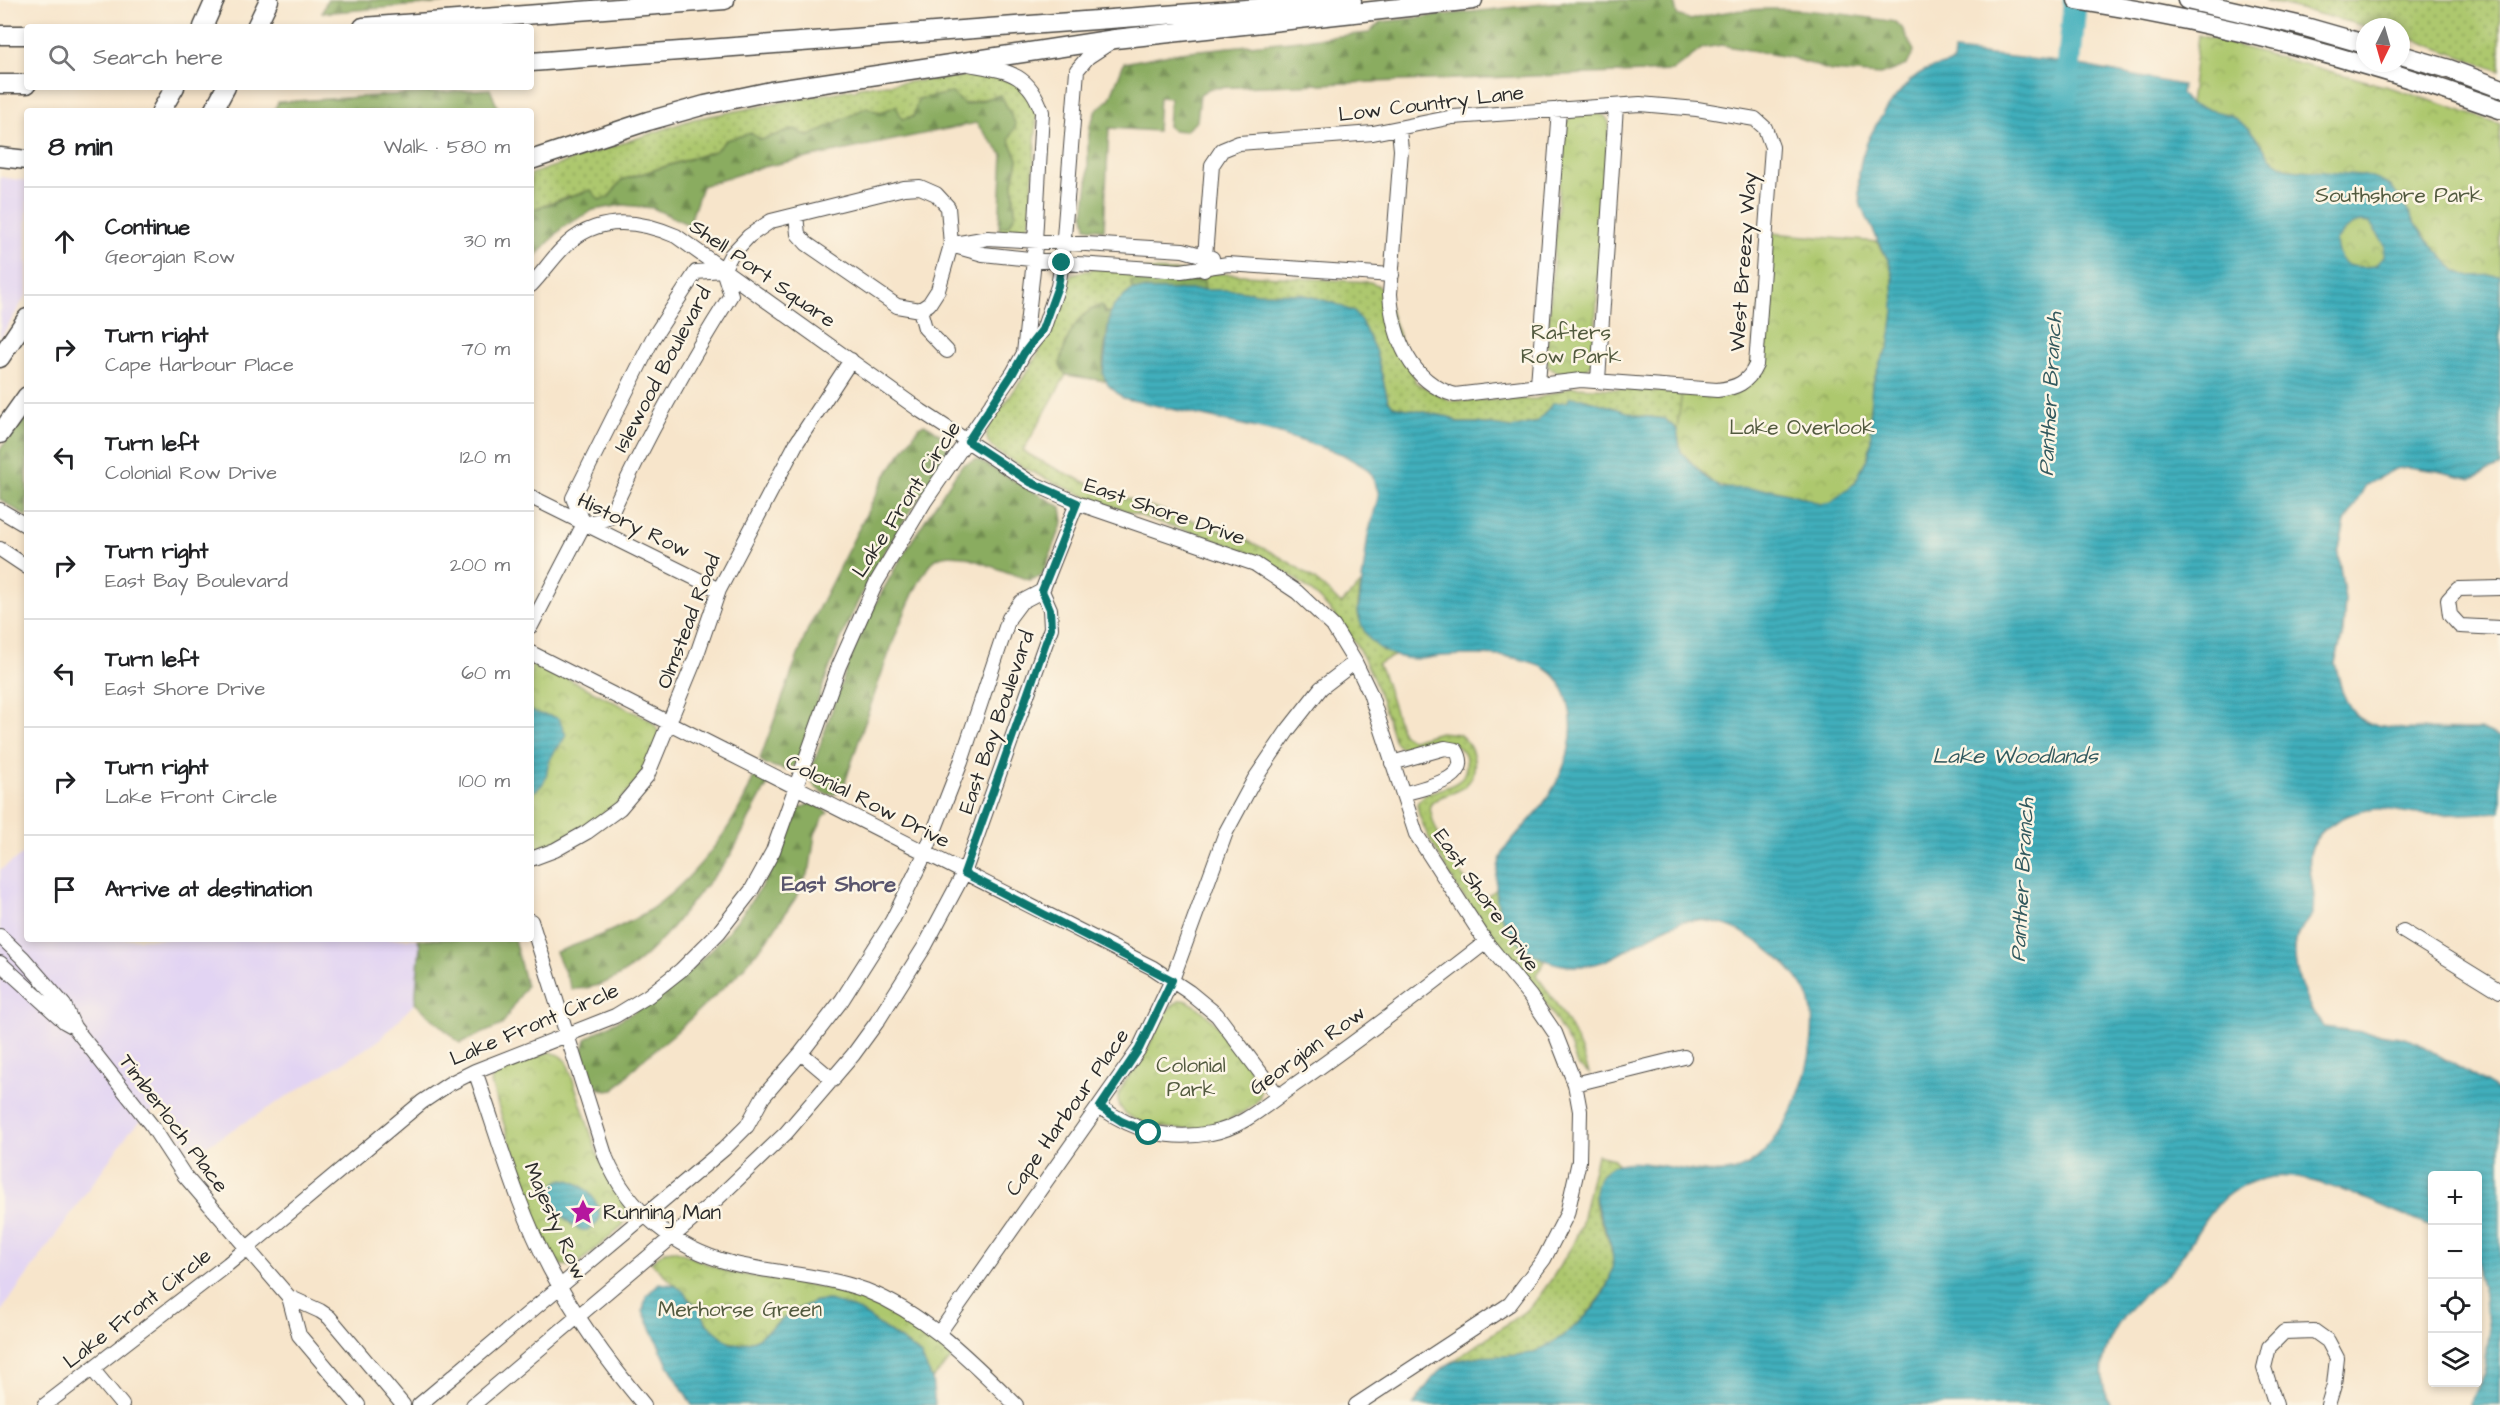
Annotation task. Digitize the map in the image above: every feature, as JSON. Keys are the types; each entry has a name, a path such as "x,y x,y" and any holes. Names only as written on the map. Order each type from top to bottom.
{"main road":[{"path":"203,24 215,0"},
{"path":"257,24 269,0"},
{"path":"403,24 725,0"},
{"path":"534,62 1367,0"},
{"path":"534,159 648,120 771,91 1115,39 1473,0"},
{"path":"2077,0 2207,24 2440,87 2500,109"},
{"path":"2187,0 2302,26 2356,41"},
{"path":"0,35 24,35"},
{"path":"2410,58 2500,88"},
{"path":"0,84 24,84"},
{"path":"163,108 172,90"},
{"path":"168,108 173,90"},
{"path":"215,108 224,90"},
{"path":"0,157 24,160"},
{"path":"0,358 24,322"},
{"path":"0,434 24,400"}],"street":[{"name":"Lake Front Circle","path":"45,1405 93,1370 248,1247 414,1108 449,1084 475,1071 615,1016 648,996 681,970 719,933 751,891 773,850 839,666 876,583 899,542 1013,373 1024,353 1042,330 1058,286 1062,263 1077,70 1088,57 1115,39"},
{"name":"Lake Front Circle","path":"966,63 1009,72 1021,78 1038,100 1042,112 1036,241 1024,353"},
{"name":"Low Country Lane","path":"1204,270 1212,165 1222,150 1239,143 1399,129 1454,117 1616,106 1662,105 1697,109 1755,119 1765,128"},
{"path":"1399,129 1401,150 1391,308 1412,366 1429,384 1440,391 1455,395 1468,395 1538,384 1598,380 1616,106"},
{"path":"1538,384 1559,109"},
{"name":"West Breezy Way","path":"1598,380 1717,390 1731,388 1751,377 1756,365 1772,147 1765,128"},
{"path":"723,270 731,255 749,236 771,221 904,188 920,187 936,194 948,207 951,245 938,290 929,304 920,310 897,306 807,244 798,234 796,215"},
{"name":"Shell Port Square","path":"534,281 562,248 581,234 604,225 627,222 653,226 676,236 968,441"},
{"path":"951,245 988,238 1183,250 1228,264 1392,275"},
{"path":"951,245 983,254 1062,263 1181,271 1204,270 1228,264"},
{"name":"Islewood Boulevard","path":"723,270 730,295 692,356 644,442 609,518 584,524 573,498 653,338 696,272 723,270"},
{"path":"920,310 925,328 947,351"},
{"name":"Olmstead Road","path":"534,858 555,850 587,832 620,808 647,776 696,657 718,590 796,444 850,360"},
{"name":"East Shore Drive","path":"968,441 1030,482 1077,503 1255,564 1297,592 1333,626 1355,662 1370,693 1416,834 1486,942 1530,996 1555,1033 1575,1084 1580,1111 1579,1161 1567,1214 1544,1259 1510,1304 1356,1405"},
{"name":"History Row","path":"534,499 718,590"},
{"path":"1042,591 1077,503"},
{"path":"0,510 24,524"},
{"path":"534,620 584,524"},
{"path":"0,549 24,565"},
{"path":"2500,588 2458,589 2448,600 2450,615 2460,626 2500,628"},
{"name":"East Bay Boulevard","path":"419,1405 724,1149 747,1126 763,1097 842,1000 899,908 925,854 961,762 1010,618 1021,602 1042,591 1050,609 1051,628 964,873 926,946 891,1001 833,1080 760,1159 717,1199 473,1405"},
{"name":"Colonial Row Drive","path":"534,655 1172,980 1217,1016 1278,1096"},
{"name":"Cape Harbour Place","path":"939,1333 1139,1049 1172,980 1226,832 1254,780 1288,730 1321,688 1355,662"},
{"path":"1392,763 1444,748 1456,750 1461,759 1461,769 1452,778 1404,794"},
{"path":"534,930 610,1167 621,1186 645,1215 670,1237 730,1262 810,1276 864,1290 892,1304 939,1333 1016,1405"},
{"path":"2403,931 2500,991"},
{"name":"Timberloch Place","path":"0,936 23,958 64,1005 74,1027 152,1126 180,1170 289,1297 299,1335 358,1405"},
{"name":"Georgian Row","path":"1100,1107 1121,1121 1149,1133 1178,1136 1213,1133 1247,1119 1366,1035 1486,942"},
{"name":"Timberloch Place","path":"0,963 65,1022 74,1027"},
{"path":"801,1053 833,1080"},
{"path":"1575,1084 1684,1057"},
{"name":"Majesty Row","path":"475,1071 532,1230 560,1286 605,1358 644,1405"},
{"name":"Timberloch Place","path":"289,1297 329,1317 403,1405"},
{"path":"2276,1405 2264,1368 2269,1347 2284,1332 2314,1331 2328,1341 2337,1358 2334,1385 2328,1405"},
{"path":"93,1370 123,1405"}],"shaded area":[{"path":"0,177 24,181 24,299 0,339"},
{"path":"24,854 24,942 419,942 420,945 415,1003 378,1041 191,1155 161,1104 130,1131 0,1313 0,870"}],"green space":[{"path":"327,0 482,0 322,13"},
{"path":"1578,0 1671,0 1674,1 1677,15 1691,20 1740,10 1766,9 1818,11 1870,18 1895,22 1902,28 1914,51 1907,65 1880,75 1831,71 1793,58 1721,45 1703,48 1672,71 1210,88 1200,94 1197,121 1185,131 1173,130 1168,126 1170,98 1159,97 1157,131 1109,128 1104,230 1086,227 1084,214 1088,182 1090,126 1096,111 1110,98 1124,63 1180,52 1369,33 1380,22"},
{"path":"2265,0 2500,0 2500,71 2410,38 2410,18 2356,18 2356,24"},
{"name":"Southshore Park","path":"2198,35 2399,90 2500,124 2500,348 2181,183"},
{"path":"977,75 999,76 1015,83 1027,95 1037,115 1030,221 1027,226 1017,233 999,233 999,227 1009,226 1015,214 1013,182 1018,159 1009,139 1001,95 902,119 867,108 808,137 795,129 761,140 751,134 726,140 715,151 622,180 609,197 599,200 569,196 534,209 534,173 694,119 852,89 854,91 859,87"},
{"path":"490,90 498,108 275,108 278,102"},
{"path":"952,93 965,105 1001,95 1016,125 1009,139 1018,159 1013,182 1015,214 1009,226 999,227 1003,155 976,123 758,168 702,186 689,225 653,208 623,205 593,210 563,227 534,258 534,209 591,190 599,200 609,197 622,180 715,151 726,140 751,133 761,140 795,129 808,137 867,107 879,113 896,106 902,119 913,117 918,99"},
{"name":"Rafters Row Park","path":"1597,113 1605,116 1609,122 1593,360 1580,372 1567,374 1554,371 1549,367 1546,358 1564,125 1572,115"},
{"name":"Lake Overlook","path":"1771,233 1878,242 1890,264 1893,277 1894,312 1889,348 1881,360 1870,408 1871,443 1868,456 1855,483 1831,503 1820,504 1771,489 1729,489 1713,483 1681,452 1677,430 1682,392 1748,386"},
{"path":"1102,267 1370,282 1378,285 1384,294 1416,383 1451,401 1536,399 1572,387 1682,392 1677,430 1665,419 1640,416 1582,398 1567,402 1542,416 1537,422 1512,428 1459,423 1449,417 1393,406 1388,400 1376,352 1369,339 1334,303 1301,294 1235,290 1205,291 1203,281 1131,282 1132,290 1116,303 1110,313 1103,311 1061,366 1066,375 1023,451 1095,486 1221,530 1273,553 1320,584 1341,604 1361,584 1358,610 1361,621 1376,641 1396,655 1377,664 1382,671 1402,734 1412,740 1440,732 1459,734 1470,747 1473,755 1474,771 1466,784 1459,790 1436,799 1430,805 1436,830 1457,868 1480,901 1497,889 1501,912 1511,931 1527,948 1545,961 1536,975 1567,1022 1589,1073 1577,1065 1570,1045 1547,1005 1460,892 1428,836 1419,815 1417,804 1422,797 1452,785 1463,775 1466,767 1464,754 1455,744 1415,751 1400,747 1395,742 1380,697 1363,657 1339,621 1324,604 1298,581 1263,559 1070,490 1018,464 998,452 989,443 987,430 1030,368 1044,343 1068,278 1072,274"},
{"path":"1140,279 1180,283 1204,281 1205,291 1132,290 1131,282"},
{"path":"1102,305 1105,313 1110,313 1103,357 1106,381 1066,375 1060,366 1064,347 1072,330 1085,315"},
{"path":"24,420 24,515 0,499 0,449"},
{"path":"924,424 940,434 946,443 945,461 892,540 868,581 828,673 799,758 794,766 786,770 764,764 760,759 807,631 886,475 919,427"},
{"path":"976,459 1061,507 1063,522 1044,572 1040,577 1029,580 963,556 953,555 936,559 925,572 898,630 842,791 833,794 824,793 811,780 813,766 863,629 897,565 935,505 962,465"},
{"path":"534,662 650,720 659,735 655,751 649,762 635,783 615,805 548,846 534,852"},
{"path":"758,776 770,782 731,854 658,944 627,971 610,981 592,987 572,989 556,952 602,935 645,913 662,901 694,871 723,835 753,778"},
{"path":"809,804 816,804 828,813 824,816 815,834 810,868 795,899 767,940 738,974 639,1063 614,1090 606,1091 594,1086 582,1054 586,1039 638,1010 664,992 715,946 758,892 777,859 795,815 799,809"},
{"path":"419,942 515,942 526,986 502,1025 460,1043 415,1003"},
{"name":"Colonial Park","path":"1181,1000 1191,1003 1213,1022 1260,1084 1261,1089 1257,1101 1243,1112 1209,1127 1175,1129 1137,1120 1127,1115 1118,1098 1125,1082 1146,1052 1164,1015 1169,1008"},
{"path":"550,1052 559,1055 567,1062 599,1158 627,1209 623,1225 579,1263 570,1266 561,1265 550,1254 531,1209 491,1083 494,1072 500,1068"},
{"path":"1597,1155 1614,1159 1617,1164 1605,1171 1595,1197 1598,1216 1610,1243 1613,1258 1611,1273 1596,1303 1570,1331 1540,1350 1526,1354 1468,1359 1449,1364 1531,1307 1551,1280 1572,1246 1581,1226"},
{"name":"Merhorse Green","path":"674,1250 726,1271 825,1288 860,1298 910,1324 953,1357 932,1379 918,1352 860,1311 824,1300 815,1301 794,1311 755,1340 741,1344 728,1342 709,1327 699,1308 651,1262 665,1251"}],"water":[{"name":"Lake Woodlands","path":"1954,51 2068,63 2182,85 2181,94 2190,105 2230,115 2238,120 2249,128 2271,158 2288,169 2361,175 2391,186 2426,239 2456,271 2468,276 2500,275 2500,466 2472,479 2407,467 2395,469 2366,485 2345,522 2338,553 2345,599 2343,633 2335,663 2347,702 2355,715 2369,724 2404,729 2481,730 2500,737 2500,812 2428,814 2377,809 2349,815 2330,825 2316,839 2312,847 2310,865 2314,892 2313,910 2298,934 2295,960 2305,997 2324,1027 2401,1037 2418,1043 2500,1092 2500,1405 2470,1405 2478,1387 2482,1387 2489,1335 2482,1289 2482,1171 2428,1171 2428,1226 2353,1194 2308,1180 2273,1177 2252,1182 2235,1190 2211,1212 2170,1272 2142,1296 2122,1319 2107,1346 2103,1361 2102,1375 2111,1405 1413,1405 1433,1377 1449,1364 1468,1358 1526,1354 1536,1351 1568,1332 1594,1307 1607,1287 1612,1267 1611,1247 1595,1195 1601,1176 1609,1168 1620,1163 1635,1163 1723,1172 1739,1169 1757,1158 1773,1141 1787,1120 1807,1069 1812,1019 1809,999 1795,976 1766,948 1734,928 1710,921 1684,921 1673,924 1611,958 1592,965 1563,965 1550,962 1525,947 1515,937 1502,917 1496,887 1498,867 1505,849 1541,807 1565,763 1571,732 1571,715 1560,683 1551,673 1523,660 1489,655 1408,659 1379,648 1365,633 1358,612 1368,535 1379,494 1372,475 1366,468 1342,454 1274,432 1123,398 1108,385 1103,374 1110,313 1116,303 1132,290 1235,290 1301,294 1334,303 1354,312 1376,352 1388,400 1393,406 1449,417 1459,423 1512,428 1537,422 1553,403 1567,402 1570,397 1582,398 1640,416 1665,419 1677,430 1681,452 1705,477 1720,488 1771,489 1820,504 1831,502 1855,483 1868,456 1871,443 1872,385 1881,360 1889,348 1894,312 1893,277 1890,264 1861,206 1860,164 1868,141 1896,96 1914,78 1929,69 1953,62","holes":["2361,222 2370,223 2385,245 2384,256 2375,266 2359,267 2343,261 2337,250 2336,241 2350,226"]},
{"path":"534,712 559,719 566,735 549,761 544,783 535,791"},
{"path":"563,1179 573,1181 582,1187 596,1202 599,1219 587,1230 572,1225 564,1218 553,1200 552,1191 555,1184"},
{"path":"659,1283 674,1285 683,1291 699,1308 707,1324 730,1343 741,1344 755,1340 794,1311 816,1301 829,1300 858,1310 920,1354 932,1379 935,1405 692,1405 667,1363 643,1311 646,1296"}],"waterway":[{"name":"Panther Branch","path":"2066,96 2075,0"}],"place":[{"name":"Running Man","path":"583,1212"}],"district":[{"name":"East Shore","path":"839,883"}],"route":[{"path":"1062,263 1058,286 1042,330 1024,353 968,441 1030,482 1077,503 1042,591 1050,609 1051,628 964,873 1153,968 1172,980 1139,1049 1100,1107 1121,1121 1149,1133"}]}
